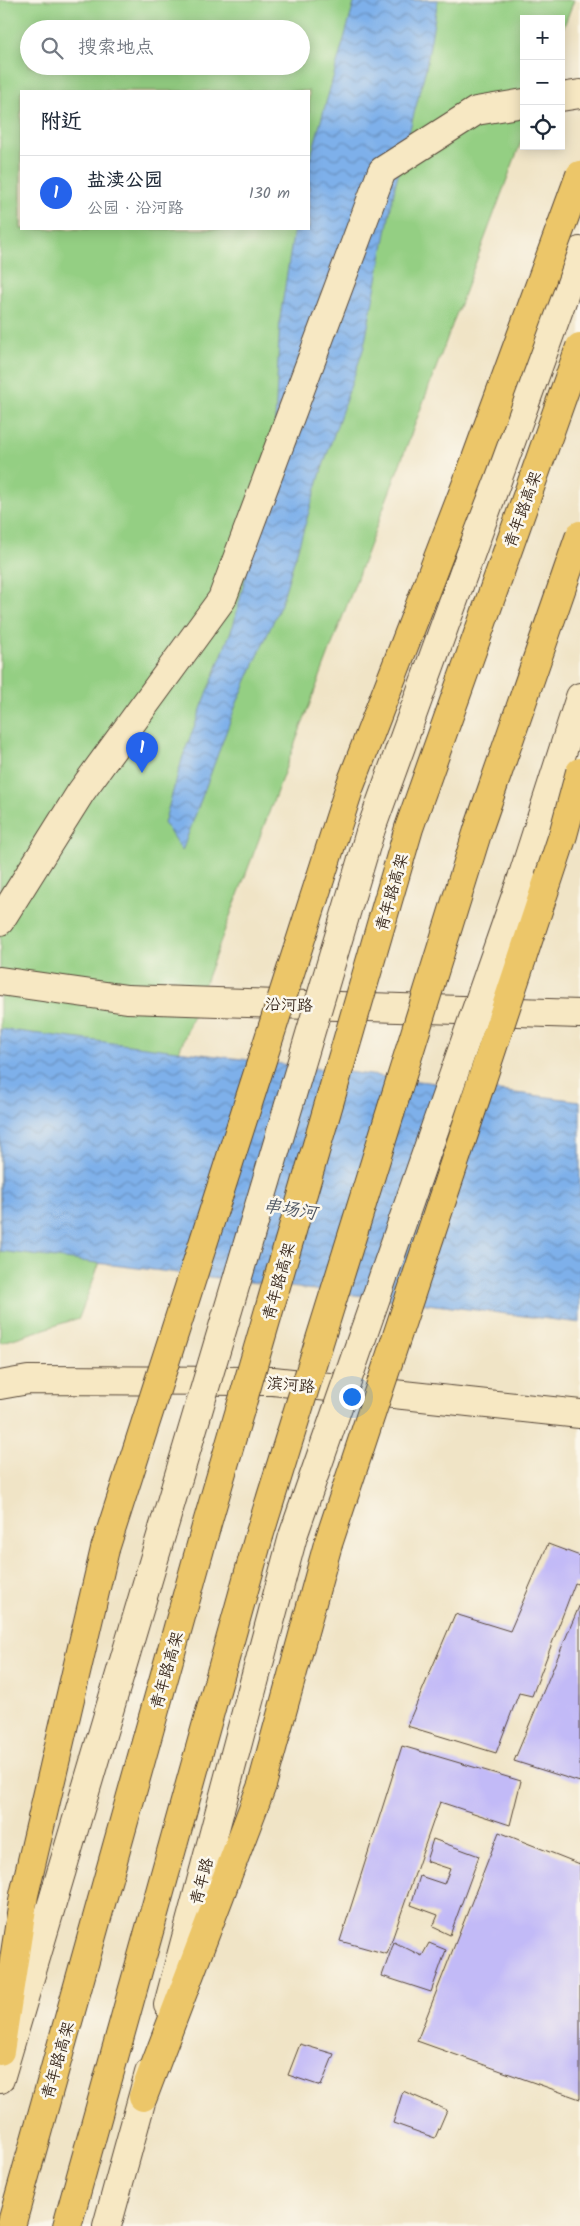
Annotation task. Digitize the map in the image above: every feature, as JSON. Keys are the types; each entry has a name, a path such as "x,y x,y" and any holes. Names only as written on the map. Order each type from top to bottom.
{"highway":[{"path":"0,2052 24,1895 105,1549 350,786 473,467 580,175"},
{"name":"青年路高架","path":"11,2226 206,1527 409,828 580,347"},
{"path":"67,2226 262,1526 479,827 580,535"},
{"path":"143,2098 262,1785 328,1544 563,835 580,772"}],"main road":[{"path":"565,96 580,94"},
{"path":"0,921 81,792 222,599 382,171 476,111 520,104"},
{"path":"0,2079 370,832 580,251"},
{"name":"青年路","path":"108,2226 293,1536 522,878 580,697"},
{"name":"沿河路","path":"0,981 127,999 580,1014"},
{"name":"滨河路","path":"0,1386 28,1380 273,1381 580,1414"}],"green space":[{"path":"0,0 574,0 565,24 565,15 520,15 520,145 79,1318 0,1343"}],"water":[{"path":"355,0 438,0 426,68 395,186 364,347 322,469 281,604 236,705 182,851 164,823 183,756 234,623 273,465 280,318 294,230 310,230 310,159"},
{"name":"串场河","path":"0,1029 580,1101 580,1323 0,1251"}],"building":[{"path":"548,1544 580,1556 580,1585 575,1583 532,1696 519,1693 496,1753 407,1726 455,1614 510,1631"},
{"path":"580,1604 580,1782 514,1761"},
{"path":"402,1746 521,1781 510,1825 440,1802 387,1954 340,1941"},
{"path":"499,1832 580,1864 580,2099 417,2041"},
{"path":"433,1839 479,1856 450,1935 433,1927 438,1915 411,1905 420,1876 444,1884 450,1869 426,1861"},
{"path":"394,1942 422,1956 429,1943 446,1950 431,1992 382,1976"},
{"path":"300,2044 334,2054 321,2086 288,2075"},
{"path":"403,2091 447,2110 435,2138 393,2123"}],"place":[{"name":"盐渎公园","path":"142,773"}]}
